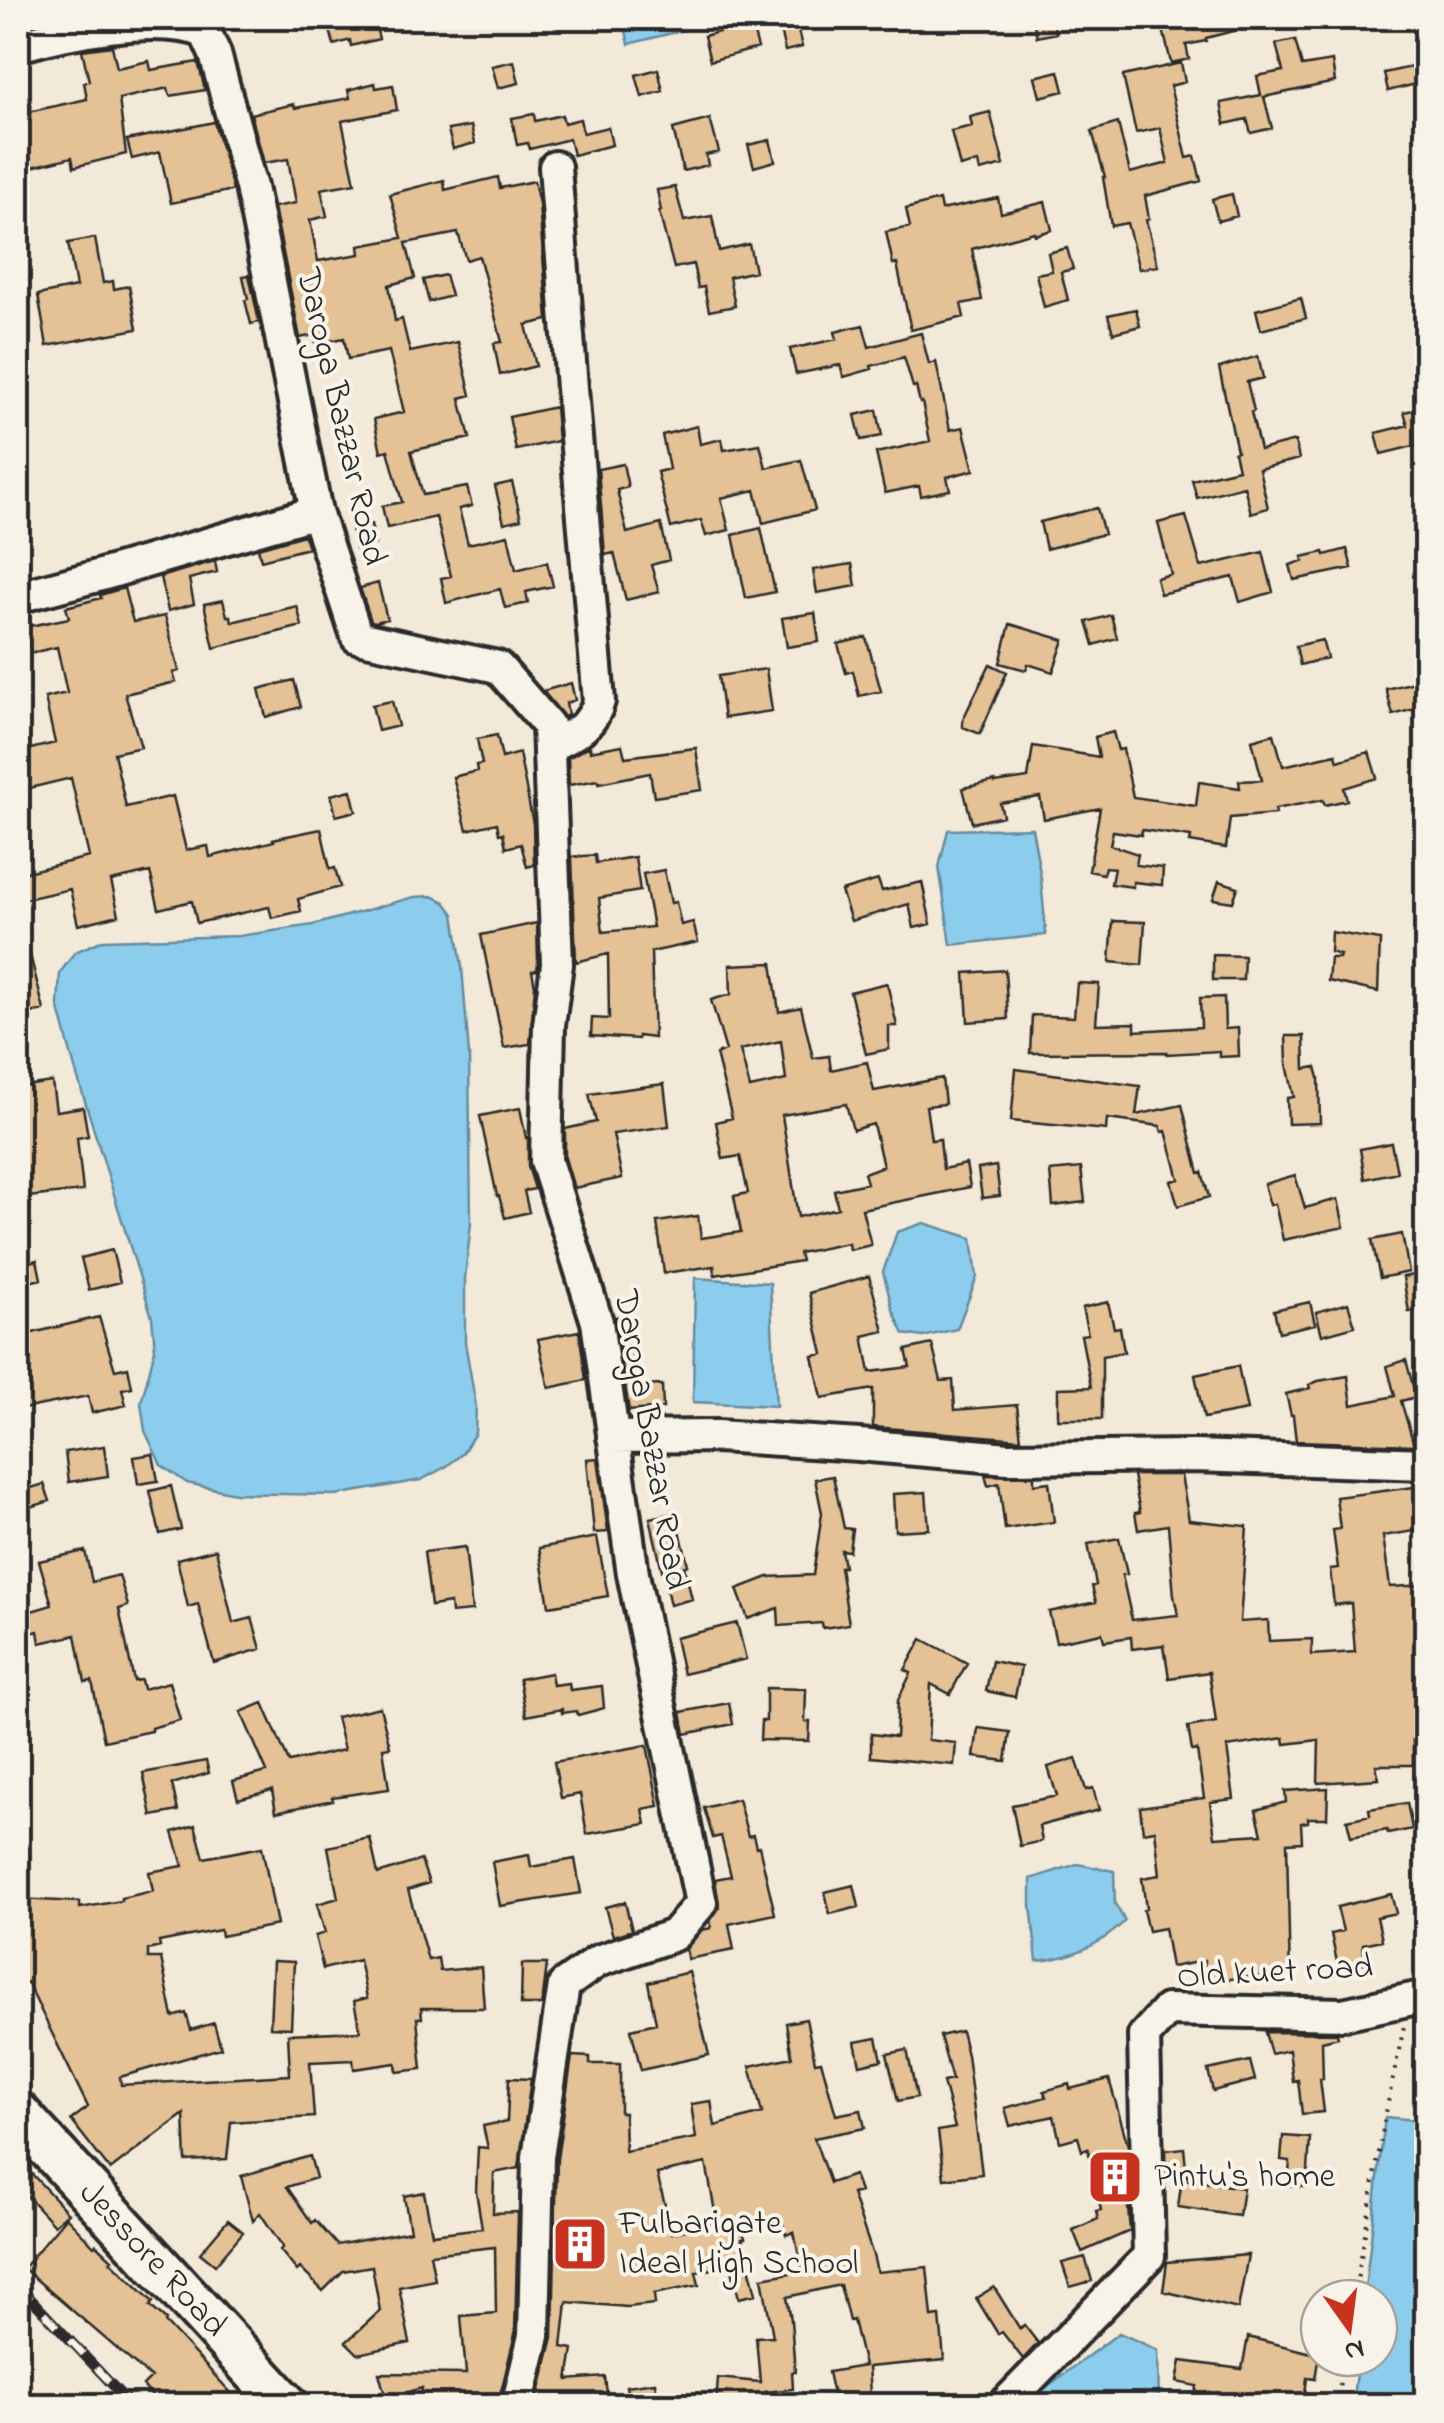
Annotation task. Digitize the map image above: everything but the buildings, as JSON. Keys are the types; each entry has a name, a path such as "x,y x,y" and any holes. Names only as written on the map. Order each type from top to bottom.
{"highway":[{"name":"Jessore Road","path":"18,2114 287,2406"}],"street":[{"name":"Daroga Bazzar Road","path":"18,46 56,35 130,26 188,25 205,32 215,54 251,187 316,512 356,637 498,667 548,726 557,964 549,1024 546,1160 597,1322 633,1574 701,1904 674,1935 598,1961 564,1985 538,2157 534,2336 517,2406"},
{"path":"549,747 580,730 595,716 600,701 555,168"},
{"path":"18,596 316,512"},
{"path":"614,1436 717,1436 1008,1458 1194,1456 1426,1464"},
{"name":"Old kuet road","path":"1003,2406 1148,2256 1144,2036 1167,2010 1343,2014 1418,1999"}],"path":[{"path":"1357,2278 1385,2118 1418,1999"},
{"path":"1336,2406 1341,2378"}],"water":[{"path":"623,18 701,18 703,25 629,44"},
{"path":"1032,828 1046,935 951,945 939,867 948,830"},
{"path":"432,896 445,902 454,914 462,967 469,1055 471,1223 465,1278 465,1342 476,1406 475,1433 462,1454 421,1480 336,1495 235,1493 187,1483 161,1465 145,1431 141,1403 155,1349 152,1317 75,1069 58,1005 60,973 75,952 103,940 239,936 313,925 414,897"},
{"path":"924,1223 972,1238 977,1277 957,1329 923,1337 904,1334 883,1272 897,1232"},
{"path":"695,1278 770,1283 776,1406 693,1402"},
{"path":"1077,1864 1114,1871 1115,1904 1125,1921 1085,1949 1037,1961 1031,1879"},
{"path":"1385,2117 1426,2121 1426,2405 1352,2405 1355,2378 1399,2378 1399,2278 1366,2278"},
{"path":"1119,2333 1158,2350 1159,2405 1027,2406 1029,2400"}],"railway":[{"path":"18,2285 132,2406"}],"place":[{"name":"Pintu's home","path":"1115,2177"},
{"name":"Fulbarigate Ideal High School","path":"580,2244"}]}
